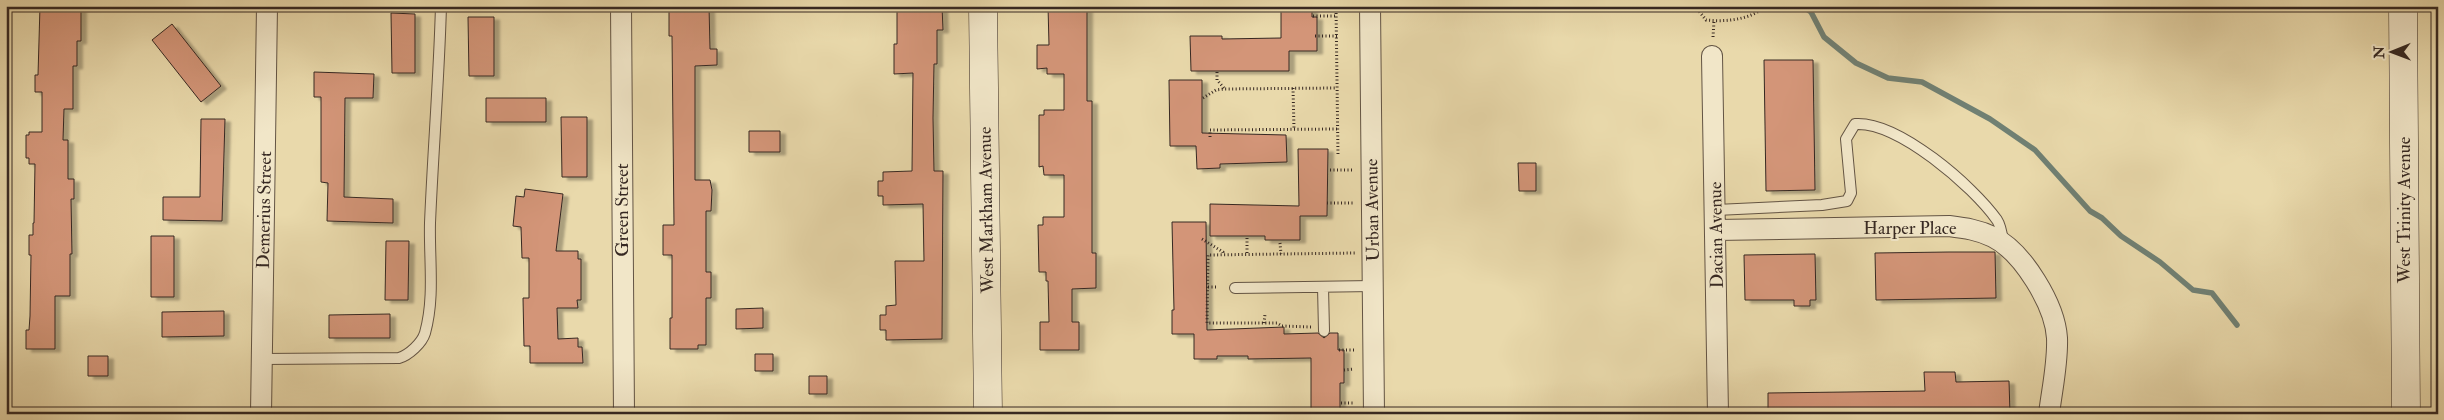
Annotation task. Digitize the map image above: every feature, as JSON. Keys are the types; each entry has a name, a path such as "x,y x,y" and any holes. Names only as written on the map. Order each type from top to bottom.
{"street":[{"name":"Demerius Street","path":"261,414 266,6"},
{"name":"Green Street","path":"621,6 624,414"},
{"name":"West Markham Avenue","path":"983,6 988,414"},
{"name":"Urban Avenue","path":"1368,408 1373,286 1370,6"},
{"name":"West Trinity Avenue","path":"2403,6 2406,414"},
{"name":"Dacian Avenue","path":"1712,56 1718,414"},
{"name":"Harper Place","path":"1716,230 1949,226 1971,229 1994,238 2024,264 2033,276 2056,324 2057,348 2049,414"}],"lane":[{"path":"262,359 399,358 412,351 425,335 431,284 430,224 439,80 441,6"},
{"path":"1716,210 1822,205 1847,201 1851,193 1846,139 1855,124 1868,123 1910,141 1975,194 1998,222 2004,246"},
{"path":"1319,329 1323,286"},
{"path":"1235,288 1373,286"}],"path":[{"path":"1336,6 1338,156"},
{"path":"1695,6 1706,20 1722,22 1759,13 1766,6"},
{"path":"1314,16 1336,16"},
{"path":"1315,36 1337,36"},
{"path":"1217,72 1217,80 1224,89"},
{"path":"1293,88 1294,130"},
{"path":"1204,98 1216,90 1224,89 1337,88"},
{"path":"1210,137 1210,130 1338,129"},
{"path":"1330,170 1360,170"},
{"path":"1327,202 1360,203"},
{"path":"1247,238 1247,255"},
{"path":"1202,239 1223,252 1223,255"},
{"path":"1280,243 1281,254"},
{"path":"1319,329 1282,326 1277,323 1207,323 1208,255 1361,253"},
{"path":"1208,287 1218,286"},
{"path":"1264,323 1265,314"},
{"path":"1339,350 1362,349"},
{"path":"1341,402 1368,408"}],"building":[{"path":"40,6 81,6 81,41 77,41 77,66 73,66 73,109 64,109 63,140 68,140 68,179 74,179 74,199 71,199 72,254 70,254 70,296 55,296 55,349 26,349 26,330 29,330 30,316 31,255 29,255 29,235 33,235 35,164 29,164 29,158 26,158 26,135 29,135 29,132 42,132 42,92 35,92 35,75 38,75"},
{"path":"669,6 709,6 710,49 717,49 717,65 695,66 695,180 710,180 712,190 711,211 706,211 706,272 711,272 711,298 706,298 706,345 698,345 698,349 670,349 672,255 663,255 663,225 674,225 672,36 669,36"},
{"path":"897,6 942,6 943,30 937,30 937,64 934,64 933,118 934,171 943,171 942,339 886,340 886,330 880,330 880,315 886,315 886,306 896,305 895,261 924,261 923,204 883,205 883,196 878,196 878,181 883,181 883,172 912,171 913,73 894,74 894,44 897,44"},
{"path":"1048,6 1087,6 1087,101 1092,101 1092,253 1096,253 1096,288 1072,289 1072,322 1079,322 1079,350 1040,350 1040,322 1049,322 1048,281 1046,281 1046,272 1039,272 1038,225 1043,225 1043,217 1064,217 1064,175 1044,175 1043,166 1039,167 1039,115 1044,115 1044,110 1064,110 1064,74 1047,74 1047,68 1037,69 1037,45 1049,45"},
{"path":"1281,6 1312,6 1312,17 1317,17 1317,51 1289,51 1289,71 1191,71 1190,36 1222,36 1222,39 1281,38"},
{"path":"391,13 415,14 415,73 392,73"},
{"path":"468,17 494,17 494,76 469,76"},
{"path":"172,24 221,86 201,102 152,40"},
{"path":"1764,60 1813,60 1815,190 1766,191"},
{"path":"314,72 374,74 373,98 345,98 344,197 393,199 393,223 327,221 328,183 321,182 321,97 314,97"},
{"path":"1169,80 1202,80 1202,133 1286,135 1287,162 1220,164 1220,168 1197,169 1196,146 1170,146"},
{"path":"486,98 546,98 546,122 486,122"},
{"path":"561,117 587,117 587,177 562,177"},
{"path":"201,119 225,119 222,221 163,220 163,197 200,197"},
{"path":"749,131 780,131 780,152 749,152"},
{"path":"1298,149 1328,149 1327,216 1300,216 1300,240 1265,240 1265,236 1210,236 1210,204 1299,206"},
{"path":"1518,163 1536,163 1536,191 1519,191"},
{"path":"525,189 563,194 556,251 578,251 578,259 581,259 581,300 577,300 578,308 557,308 558,339 578,338 578,347 582,347 583,363 530,363 530,346 524,346 523,298 529,298 529,258 522,258 521,227 513,226 516,196 524,197"},
{"path":"1172,222 1206,222 1207,330 1284,327 1284,334 1318,333 1324,338 1330,333 1338,333 1338,350 1344,350 1344,383 1340,383 1340,414 1311,414 1311,358 1248,359 1248,356 1217,356 1217,359 1194,359 1194,334 1172,334 1172,310 1174,310"},
{"path":"151,236 174,236 174,297 151,297"},
{"path":"386,241 409,241 408,300 385,300"},
{"path":"1995,252 1996,298 1876,300 1875,253"},
{"path":"1815,254 1816,300 1810,300 1810,306 1794,306 1794,300 1745,300 1744,255"},
{"path":"763,308 763,328 736,329 736,309"},
{"path":"224,311 224,336 162,337 162,312"},
{"path":"390,314 390,338 329,338 329,315"},
{"path":"755,354 773,354 773,371 755,371"},
{"path":"88,356 108,356 108,376 88,376"},
{"path":"1924,372 1955,372 1956,382 2009,381 2010,414 1768,414 1768,393 1925,391"},
{"path":"809,376 827,376 827,394 809,394"}],"waterway":[{"path":"1802,6 1811,12 1824,37 1856,63 1888,78 1922,82 1990,119 2035,150 2090,211 2102,218 2121,236 2160,262 2193,290 2212,293 2237,325"}]}
